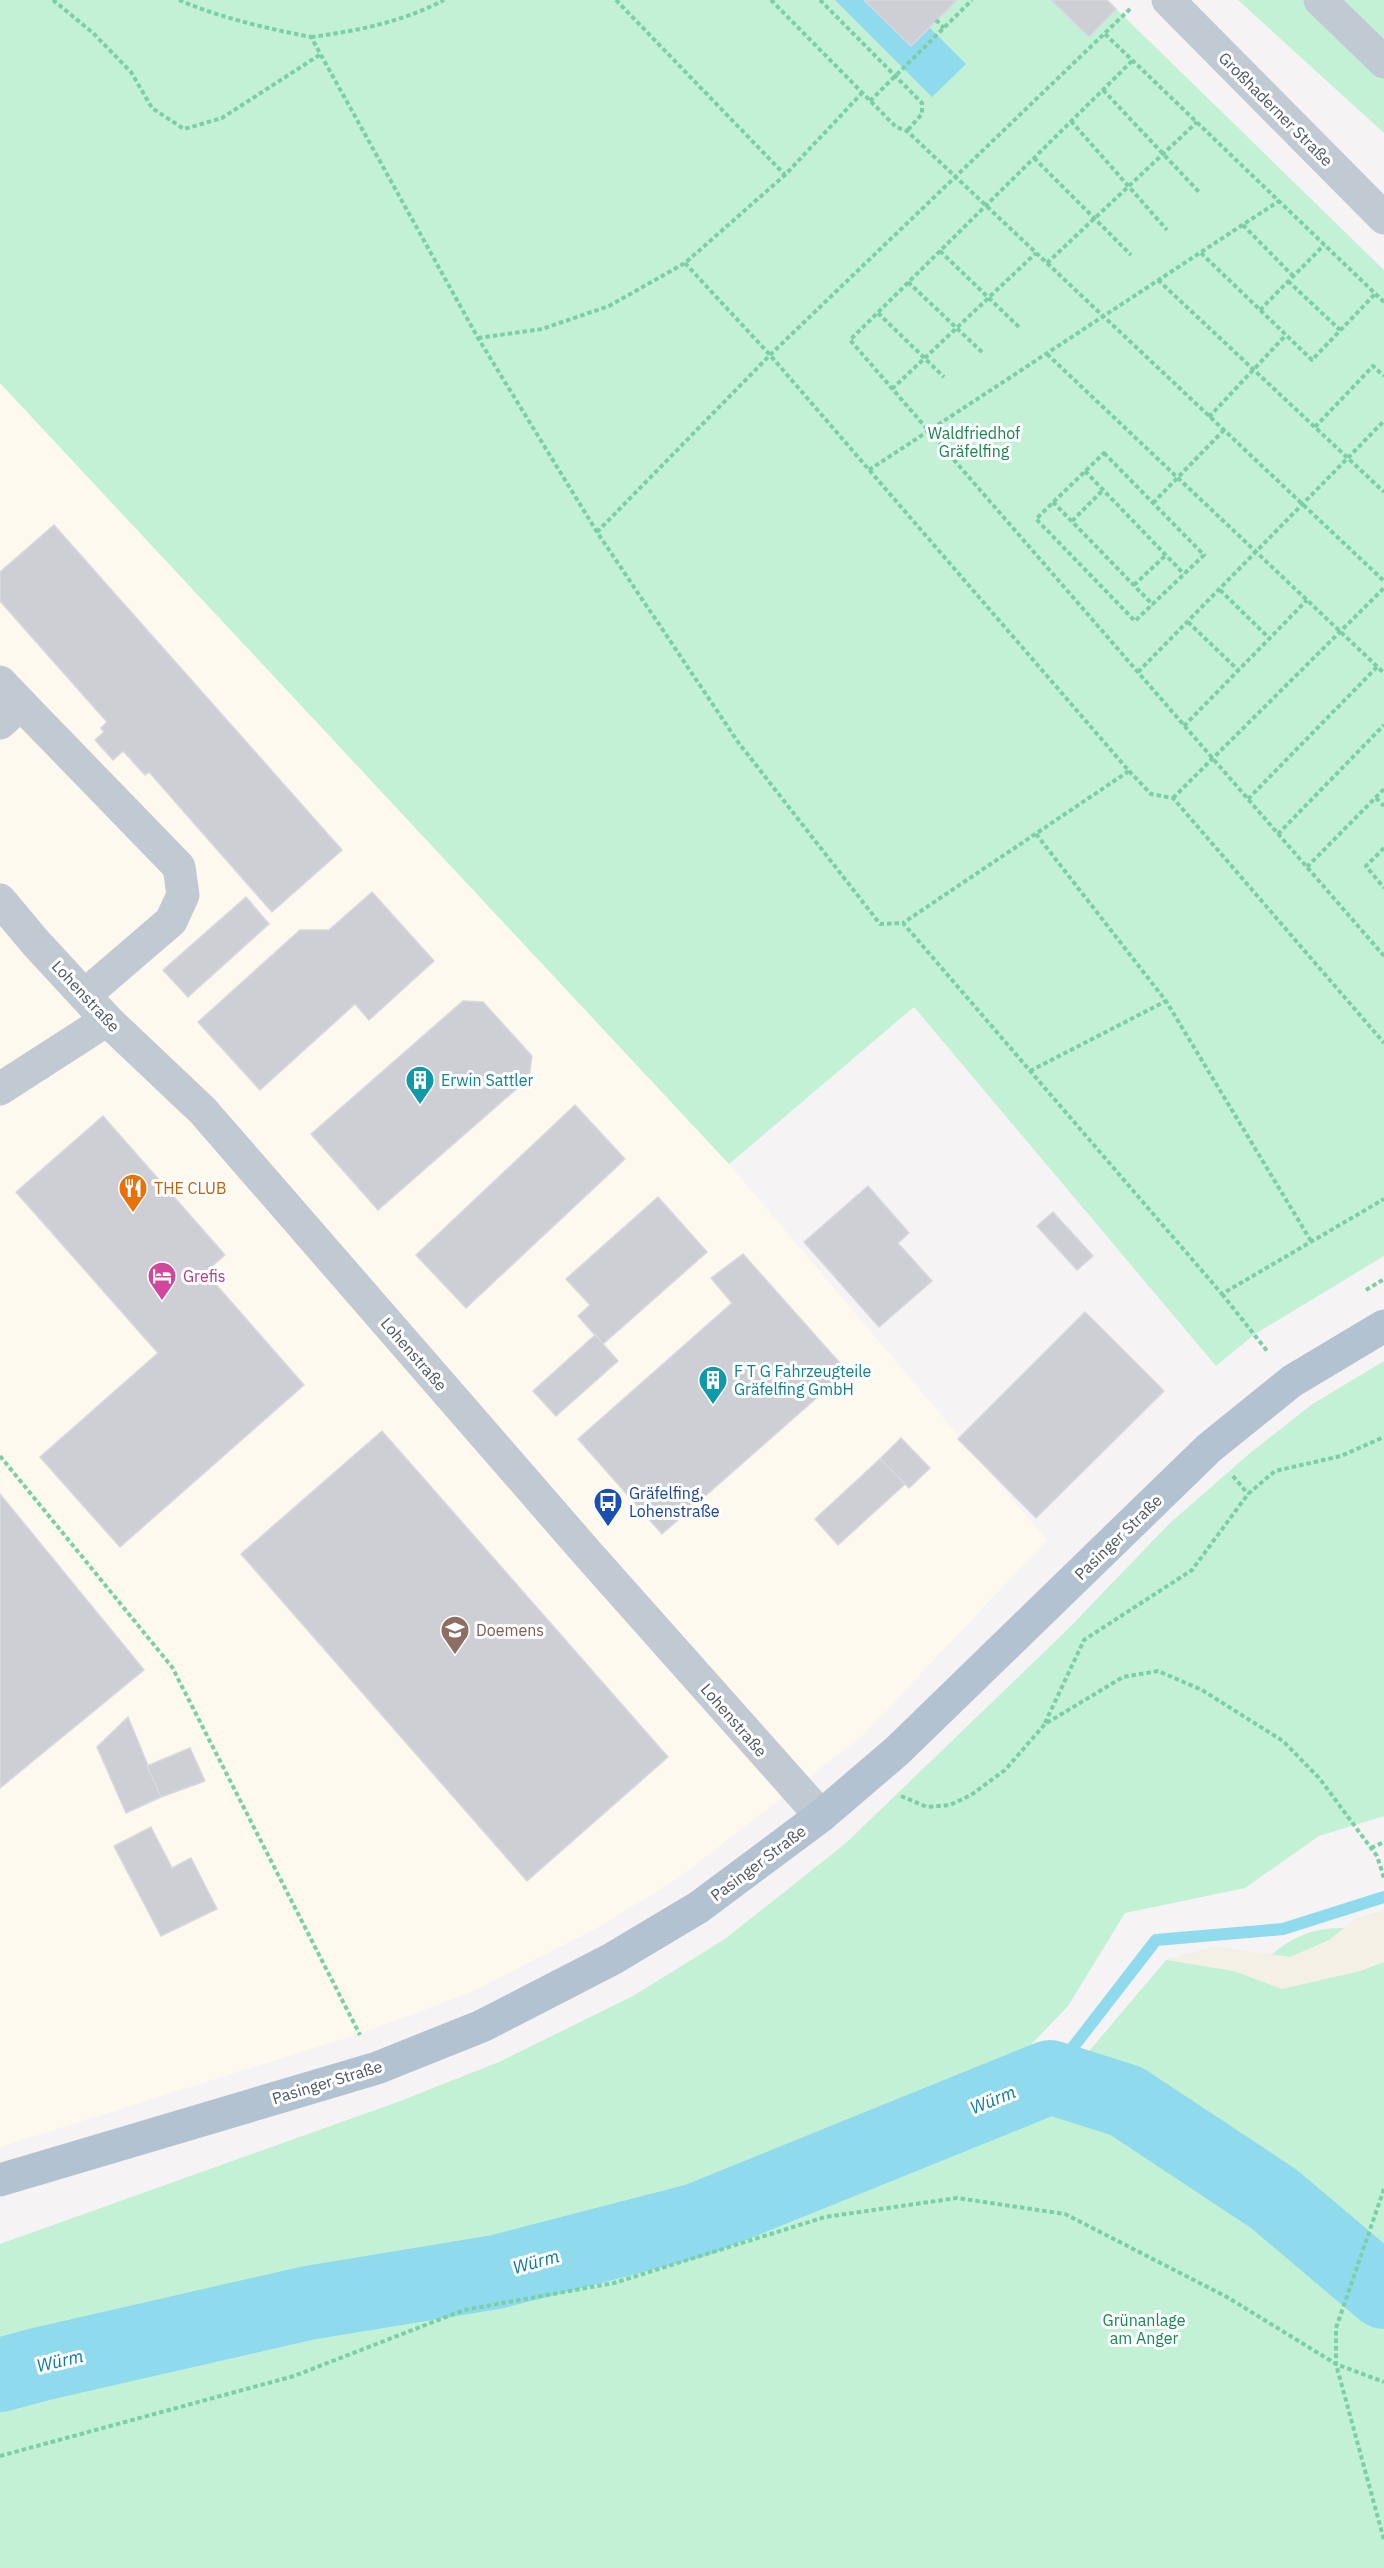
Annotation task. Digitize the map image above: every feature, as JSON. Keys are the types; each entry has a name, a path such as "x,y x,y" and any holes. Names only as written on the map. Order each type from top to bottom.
{"main road":[{"name":"Pasinger Straße","path":"0,2180 377,2068 482,2026 612,1959 699,1907 821,1816 897,1751 1209,1448 1292,1381 1384,1326"}],"street":[{"name":"Großhaderner Straße","path":"1168,0 1384,218"},
{"path":"1320,0 1384,62"},
{"path":"7,703 179,867 183,895 171,921 86,994"},
{"name":"Lohenstraße","path":"0,900 35,942 86,994 107,1020 203,1111 580,1545 821,1816"},
{"path":"0,1089 107,1020"}],"path":[{"path":"53,0 93,33 131,72 152,108 184,129 222,118 321,54"},
{"path":"179,0 209,13 264,28 310,37 355,31 397,21 444,0"},
{"path":"616,0 785,176"},
{"path":"771,0 896,127 907,131 1384,581"},
{"path":"820,0 922,103 922,114 907,131"},
{"path":"870,101 972,0"},
{"path":"597,532 770,355 1139,0"},
{"path":"936,20 944,28"},
{"path":"1105,34 1384,302"},
{"path":"310,37 478,338 597,532 738,742 880,924 903,923 1129,771"},
{"path":"1132,61 850,340 1384,957"},
{"path":"1102,90 1199,192"},
{"path":"478,338 542,328 609,306 685,263 785,176 862,93"},
{"path":"1071,122 1167,230"},
{"path":"1047,263 1197,122"},
{"path":"1034,158 1131,255"},
{"path":"869,470 1279,201"},
{"path":"1243,225 1293,276"},
{"path":"1260,310 1324,244"},
{"path":"940,251 1020,328"},
{"path":"1201,253 1312,360 1376,294"},
{"path":"892,389 1036,254"},
{"path":"685,263 770,355 1129,771 1150,794 1173,798 1384,1043"},
{"path":"1158,280 1384,492"},
{"path":"1288,281 1340,330"},
{"path":"908,282 983,353"},
{"path":"878,313 944,377"},
{"path":"1209,417 1286,335"},
{"path":"1047,354 1384,673"},
{"path":"1315,427 1372,366 1384,376"},
{"path":"1138,672 1384,421"},
{"path":"1153,503 1224,430"},
{"path":"1104,453 1203,555 1135,621 1036,519 1053,502 1104,453"},
{"path":"1085,471 1184,574"},
{"path":"1072,521 1103,490"},
{"path":"1053,502 1153,604"},
{"path":"1134,585 1166,555"},
{"path":"1173,798 1384,588"},
{"path":"1220,590 1269,638"},
{"path":"1184,726 1306,600"},
{"path":"1188,622 1238,670"},
{"path":"1248,799 1377,667"},
{"path":"1278,834 1384,725"},
{"path":"1307,867 1384,789"},
{"path":"1376,797 1384,806"},
{"path":"1036,834 1166,1002 1311,1241"},
{"path":"1384,848 1366,866 1384,888"},
{"path":"903,923 1222,1294 1268,1353"},
{"path":"1030,1071 1166,1002"},
{"path":"1222,1294 1384,1198"},
{"path":"863,1780 927,1807 950,1805 971,1795 1005,1770 1045,1724 1084,1640 1192,1570 1248,1494 1275,1471 1341,1456 1384,1437"},
{"path":"0,1456 172,1667 377,2068"},
{"path":"1045,1724 1123,1677 1158,1671 1166,1673 1202,1690 1283,1741 1320,1779 1377,1856 1384,1878"},
{"path":"1371,1848 1384,1842"},
{"path":"1384,2188 1336,2328 1336,2364 1384,2540"},
{"path":"0,2456 294,2376 464,2310 615,2283 825,2217 957,2198 1065,2214 1227,2297 1336,2364 1384,2382"}],"shaded area":[{"path":"0,383 729,1164 1047,1540 861,1737 677,1879 595,1929 472,1992 365,2032 0,2147"}],"green space":[{"name":"Waldfriedhof Gräfelfing","path":"0,0 1107,0 1384,270 1384,1256 1255,1334 1216,1366 914,1007 729,1164 0,383"},
{"path":"1238,0 1384,0 1384,133"},
{"name":"Grünanlage am Anger","path":"1384,1361 1384,1816 1319,1836 1245,1888 1125,1913 1068,2006 1005,2072 894,2107 801,2146 808,2198 851,2174 1044,2112 1085,2056 1166,1960 1215,1947 1271,1955 1305,1934 1324,1929 1345,1928 1354,1920 1384,1910 1384,2568 0,2568 0,2244 395,2103 499,2062 633,1996 725,1939 846,1843 1068,1629 1170,1523 1249,1454 1311,1405"}],"sand":[{"path":"1384,1910 1384,1962 1360,1971 1282,1989 1234,1971 1166,1960 1215,1947 1290,1957 1329,1940 1354,1920"}],"water":[{"path":"835,0 864,0 929,27 966,64 932,97"}],"building":[{"path":"864,0 957,0 911,46"},
{"path":"1051,0 1107,0 1116,9 1089,37"},
{"path":"54,525 342,850 272,912 149,772 145,775 123,751 113,760 95,740 104,732 101,728 107,722 0,601 0,572"},
{"path":"372,892 434,961 369,1020 355,1004 260,1090 198,1022 300,930 329,930"},
{"path":"246,897 269,924 188,997 163,970"},
{"name":"Erwin Sattler","path":"463,1001 483,1002 532,1056 529,1078 378,1210 311,1134"},
{"path":"575,1105 625,1159 466,1308 416,1255"},
{"path":"103,1116 225,1255 205,1272 304,1385 120,1547 40,1457 158,1353 16,1192"},
{"path":"868,1186 909,1233 898,1243 932,1281 879,1327 804,1242"},
{"path":"658,1197 707,1252 603,1344 578,1316 590,1305 566,1279"},
{"path":"1053,1212 1093,1256 1077,1270 1037,1226"},
{"name":"F T G Fahrzeugteile Gräfelfing GmbH","path":"743,1254 847,1371 662,1534 578,1439 732,1303 711,1278"},
{"path":"1085,1312 1164,1391 1036,1518 958,1439"},
{"path":"595,1335 618,1361 556,1416 533,1391"},
{"name":"Doemens","path":"382,1431 668,1757 527,1881 241,1554"},
{"path":"901,1438 930,1468 909,1488 880,1459"},
{"path":"880,1459 905,1484 838,1545 815,1519"},
{"path":"0,1494 144,1670 0,1788"},
{"path":"128,1717 161,1797 126,1813 97,1747"},
{"path":"190,1748 205,1781 161,1797 147,1766"},
{"path":"151,1827 172,1868 191,1858 217,1909 161,1936 114,1846"}],"waterway":[{"name":"Würm","path":"1050,2077 1156,1940 1283,1929 1384,1897"},
{"name":"Würm","path":"0,2375 308,2303 496,2272 697,2220 1050,2077 1126,2101 1274,2199 1384,2292"}],"place":[{"name":"Erwin Sattler","path":"420,1106"},
{"name":"THE CLUB","path":"133,1214"},
{"name":"Grefis","path":"162,1302"},
{"name":"F T G Fahrzeugteile Gräfelfing GmbH","path":"713,1406"},
{"name":"Gräfelfing, Lohenstraße","path":"608,1528"},
{"name":"Doemens","path":"455,1656"}]}
